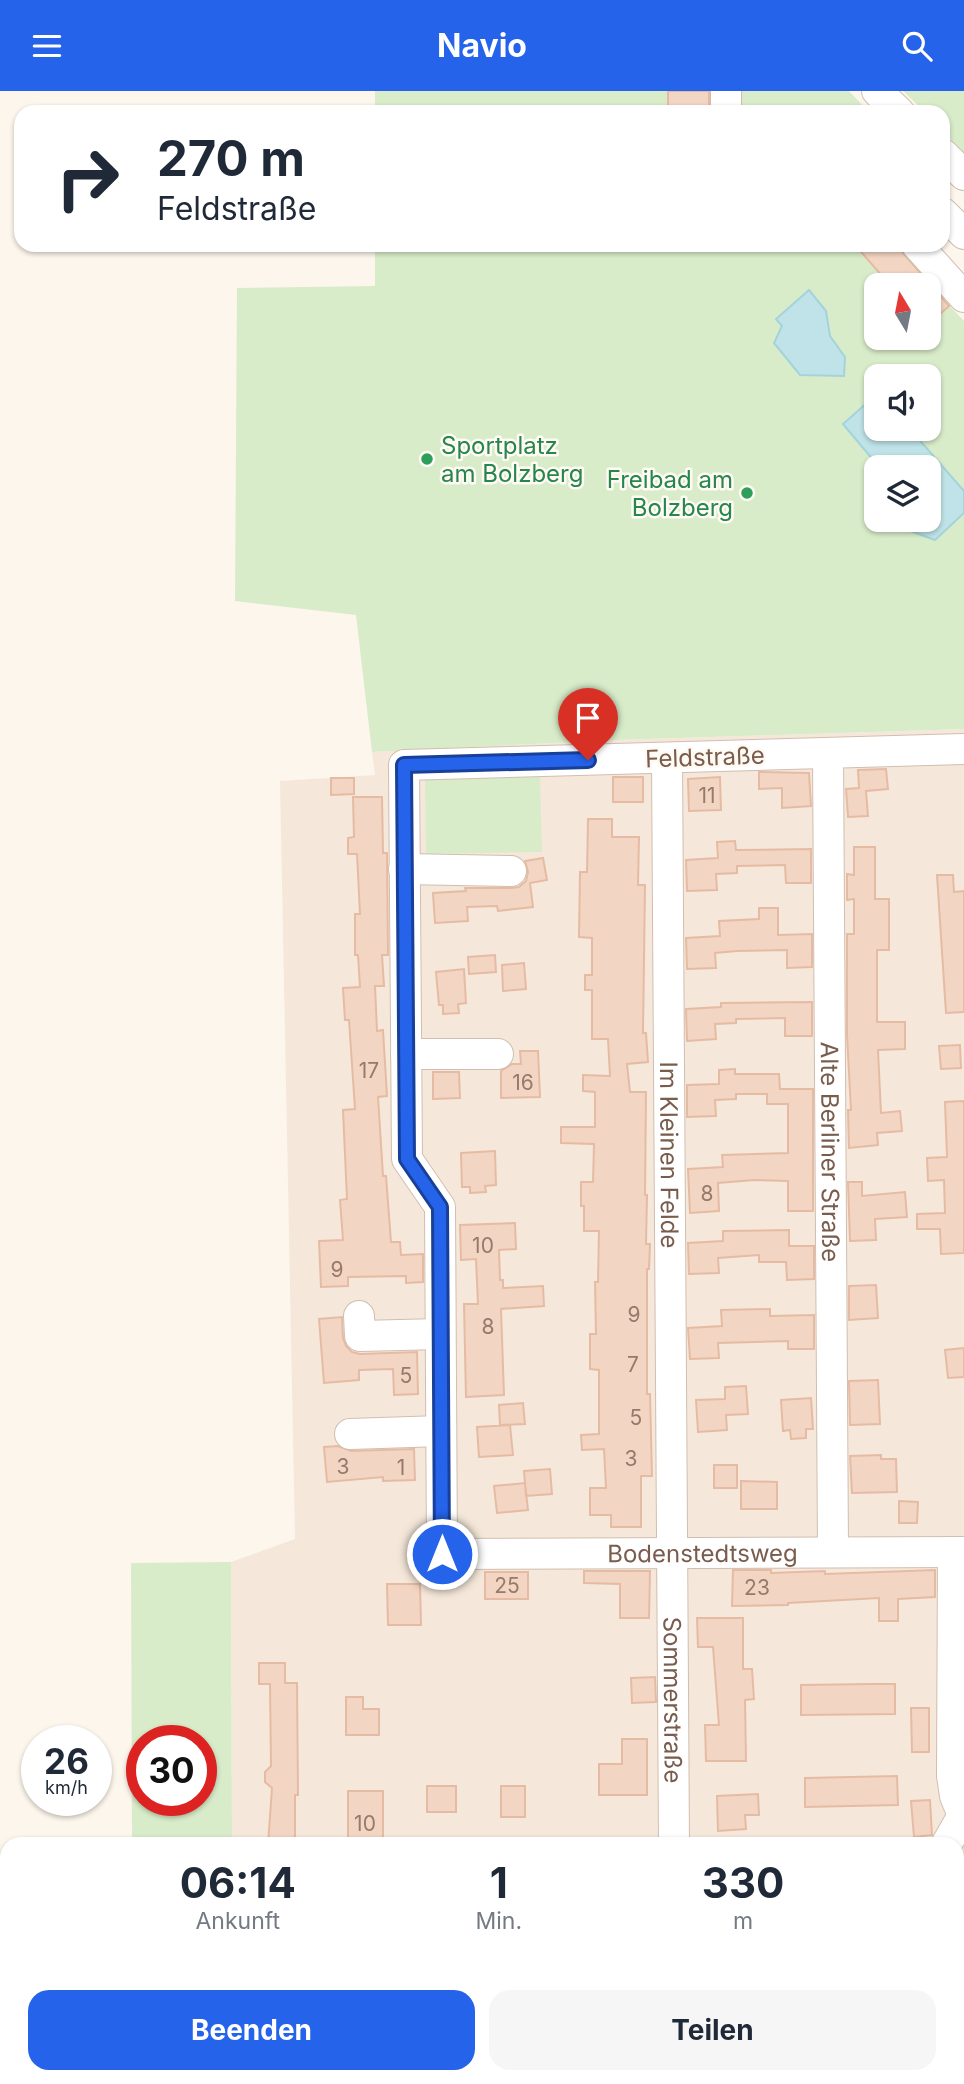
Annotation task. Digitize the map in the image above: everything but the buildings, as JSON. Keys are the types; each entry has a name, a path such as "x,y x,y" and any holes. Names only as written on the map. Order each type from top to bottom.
{"street":[{"path":"877,91 892,105"},
{"path":"950,161 964,174"},
{"path":"950,219 964,234"},
{"path":"923,252 964,297"},
{"name":"Feldstraße","path":"404,869 404,765 964,748"},
{"name":"Alte Berliner Straße","path":"828,753 833,1551"},
{"name":"Im Kleinen Felde","path":"667,758 670,1554"},
{"path":"350,1434 441,1431 440,1207 407,1159 404,869 511,871"},
{"path":"406,1054 498,1054"},
{"path":"359,1316 360,1336 440,1334"},
{"name":"Bodenstedtsweg","path":"441,1431 442,1554 959,1552"},
{"path":"951,1837 963,1818 955,1796 952,1776 959,1552"},
{"name":"Sommerstraße","path":"670,1554 674,1837"}],"shaded area":[{"path":"964,729 964,1837 232,1837 231,1562 295,1539 280,781 375,775 372,752 616,740"}],"green space":[{"path":"375,91 849,91 862,105 375,105"},
{"path":"903,91 964,91 964,153 950,138 950,105 918,105"},
{"path":"375,252 898,252 918,273 864,273 864,350 942,350 942,298 964,321 964,729 616,740 372,752 356,615 235,601 237,288 375,286"},
{"path":"540,777 542,852 426,854 425,779"},
{"path":"231,1562 232,1837 132,1837 132,1816 217,1816 217,1725 132,1725 131,1563"}],"water":[{"path":"809,290 826,311 830,336 845,357 844,376 800,375 774,343 782,326 776,319"},
{"path":"864,405 864,441 920,441 933,455 869,455 843,424"},
{"path":"941,465 964,491 964,513 935,540 913,532 941,532"}],"place":[{"name":"Sportplatz am Bolzberg","path":"427,459"},
{"name":"Freibad am Bolzberg","path":"747,493"}],"route":[{"path":"442,1554 440,1207 407,1159 404,765 588,760"}]}
